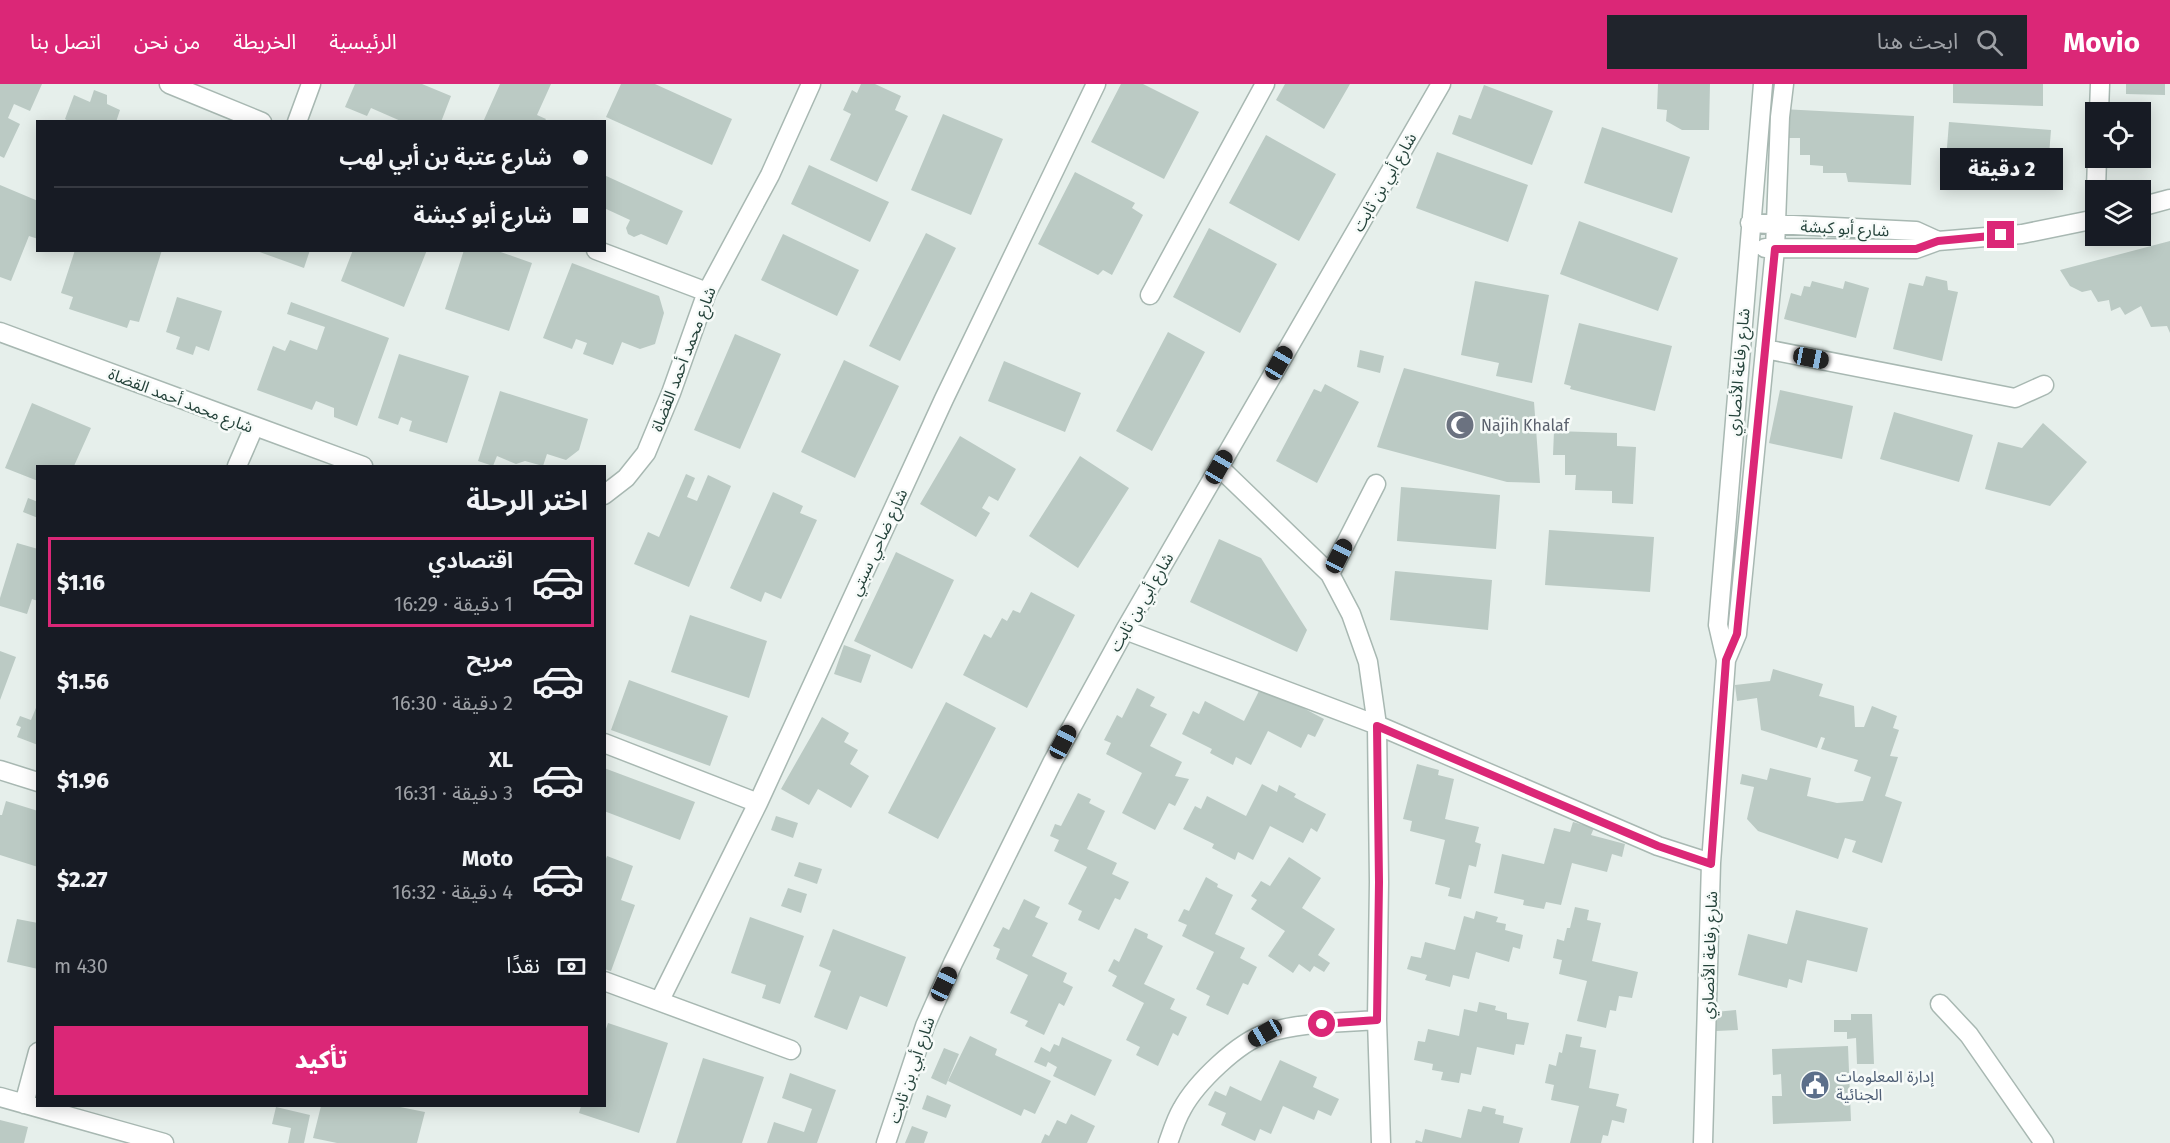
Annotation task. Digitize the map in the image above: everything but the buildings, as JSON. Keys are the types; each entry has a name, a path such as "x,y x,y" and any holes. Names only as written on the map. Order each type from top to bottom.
{"street":[{"path":"169,84 257,120"},
{"path":"298,120 311,84"},
{"name":"شارع محمد أحمد القضاة","path":"606,493 626,478 646,453 671,393 707,292 770,176 811,84"},
{"name":"شارع ضاحي سبتي","path":"660,1000 758,803 944,399 1096,84"},
{"path":"1150,295 1265,84"},
{"name":"شارع أبي بن ثابت","path":"886,1143 925,1026 953,963 1053,761 1125,630 1441,84"},
{"name":"شارع رفاعة الأنصاري","path":"1703,1143 1711,864 1726,660 1718,625 1763,84"},
{"name":"شارع رفاعة الأنصاري","path":"1726,660 1737,634 1775,249 1780,117 1784,84"},
{"path":"2099,102 2100,84"},
{"path":"2151,204 2170,199"},
{"name":"شارع أبو كبشة","path":"1748,247 1916,249 1938,241 2022,234 2085,221"},
{"name":"شارع أبو كبشة","path":"1750,223 1916,231 1938,241"},
{"path":"601,252 707,292"},
{"name":"شارع محمد أحمد القضاة","path":"0,332 360,465"},
{"path":"1765,349 2015,398 2044,385"},
{"path":"237,465 254,427"},
{"path":"1219,467 1330,574 1351,614 1368,662 1377,726 1379,882 1377,1020 1381,1143"},
{"path":"1330,574 1376,484"},
{"path":"1125,630 1377,726 1658,846 1711,864"},
{"path":"606,744 758,803"},
{"path":"0,770 36,781"},
{"path":"606,982 791,1050"},
{"path":"1940,1004 1969,1035 2044,1143"},
{"path":"1168,1143 1182,1109 1210,1071 1265,1033 1304,1026 1377,1020"},
{"path":"24,1104 36,1059"},
{"path":"0,1097 165,1143"}],"place":[{"name":"Najih Khalaf","path":"1460,425"},
{"name":"إدارة المعلومات الجنائية","path":"1815,1085"}],"route":[{"path":"1322,1024 1377,1020 1379,882 1377,726 1658,846 1711,864 1726,660 1737,634 1775,249 1916,249 1938,241 2001,235"}]}
